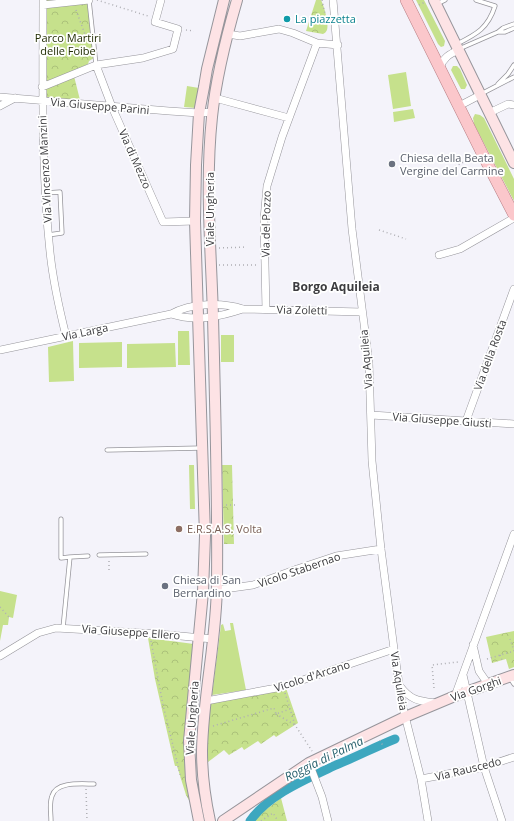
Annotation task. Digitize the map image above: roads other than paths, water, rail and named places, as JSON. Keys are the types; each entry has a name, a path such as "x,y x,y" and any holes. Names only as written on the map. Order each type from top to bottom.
{"main road":[{"path":"406,0 514,215"}],"street":[{"path":"43,3 89,0"},
{"path":"42,87 96,65 143,58 173,49 178,29 155,22 161,0"},
{"name":"Viale Ungheria","path":"199,821 191,780 189,741 200,638 205,536 195,221 196,164 199,113 209,61 224,0"},
{"name":"Viale Ungheria","path":"210,821 203,776 203,729 217,590 216,463 209,182 213,112 228,34 237,0"},
{"name":"Via Aquileia","path":"334,0 352,229 368,364 372,461 381,549 394,649 405,717 420,779 428,821"},
{"path":"435,2 514,163"},
{"name":"Via Vincenzo Manzini","path":"43,3 42,101 45,193 48,235 56,296 66,336"},
{"path":"228,34 240,36 279,29 317,43 338,45"},
{"name":"Via del Pozzo","path":"266,310 264,219 267,186 282,137 317,43"},
{"path":"440,68 447,55 457,47"},
{"name":"Via di Mezzo","path":"96,65 112,107 164,222 195,221"},
{"path":"204,87 216,94 289,118"},
{"path":"459,106 480,95"},
{"name":"Via Giuseppe Parini","path":"0,96 112,107 199,113"},
{"path":"0,106 15,98"},
{"path":"489,113 508,104 514,105"},
{"path":"199,113 213,112"},
{"path":"439,255 460,249 514,218"},
{"name":"Via della Rosta","path":"466,421 514,289"},
{"path":"198,306 212,305"},
{"name":"Via Zoletti","path":"212,305 233,306 243,309 362,312"},
{"name":"Via Larga","path":"0,350 171,314 178,310 198,306"},
{"name":"Via Zoletti","path":"213,317 243,309"},
{"name":"Via Larga","path":"171,314 180,317 198,318"},
{"path":"198,318 213,317"},
{"name":"Via Giuseppe Giusti","path":"371,415 514,424"},
{"path":"203,464 216,463"},
{"path":"455,696 514,534"},
{"name":"Vicolo Stabernao","path":"217,590 253,585 336,556 381,549"},
{"name":"Via Giuseppe Ellero","path":"0,656 38,633 63,628 150,633 200,638"},
{"path":"200,638 213,639"},
{"path":"473,645 479,671 488,684"},
{"name":"Vicolo d'Arcano","path":"206,701 282,687 394,649"},
{"path":"463,674 484,767 502,821"},
{"name":"Via Gorghi","path":"226,820 272,787 405,717 488,684 512,679"},
{"name":"Via Gorghi","path":"400,686 411,698 438,703"},
{"name":"Via Rauscedo","path":"420,779 484,767 514,757"},
{"path":"310,768 322,797 328,821"},
{"path":"208,807 216,817 226,820"}],"lane":[{"path":"89,0 96,65"},
{"path":"457,47 475,35 491,18 495,6 476,0"},
{"path":"457,47 498,32 503,28 514,24"},
{"path":"498,32 505,32 514,28"},
{"path":"496,86 514,66"},
{"path":"501,81 514,74"},
{"path":"480,95 514,77"},
{"path":"45,193 60,192 62,234 48,235"},
{"path":"107,450 202,448"},
{"path":"61,519 61,558 88,556"},
{"path":"99,555 146,554"},
{"path":"63,628 70,557"},
{"path":"51,821 51,797 56,788 61,786 94,784"}],"waterway":[{"name":"Roggia di Palma","path":"250,821 267,803 289,788 395,739"}],"place":[{"name":"La piazzetta","path":"287,19"},
{"name":"Chiesa della Beata Vergine del Carmine","path":"392,164"},
{"name":"E.R.S.A.S. Volta","path":"179,529"},
{"name":"Chiesa di San Bernardino","path":"165,586"}],"district":[{"name":"Borgo Aquileia","path":"336,287"}],"park label":[{"name":"Parco Martiri delle Foibe","path":"68,44"}]}
